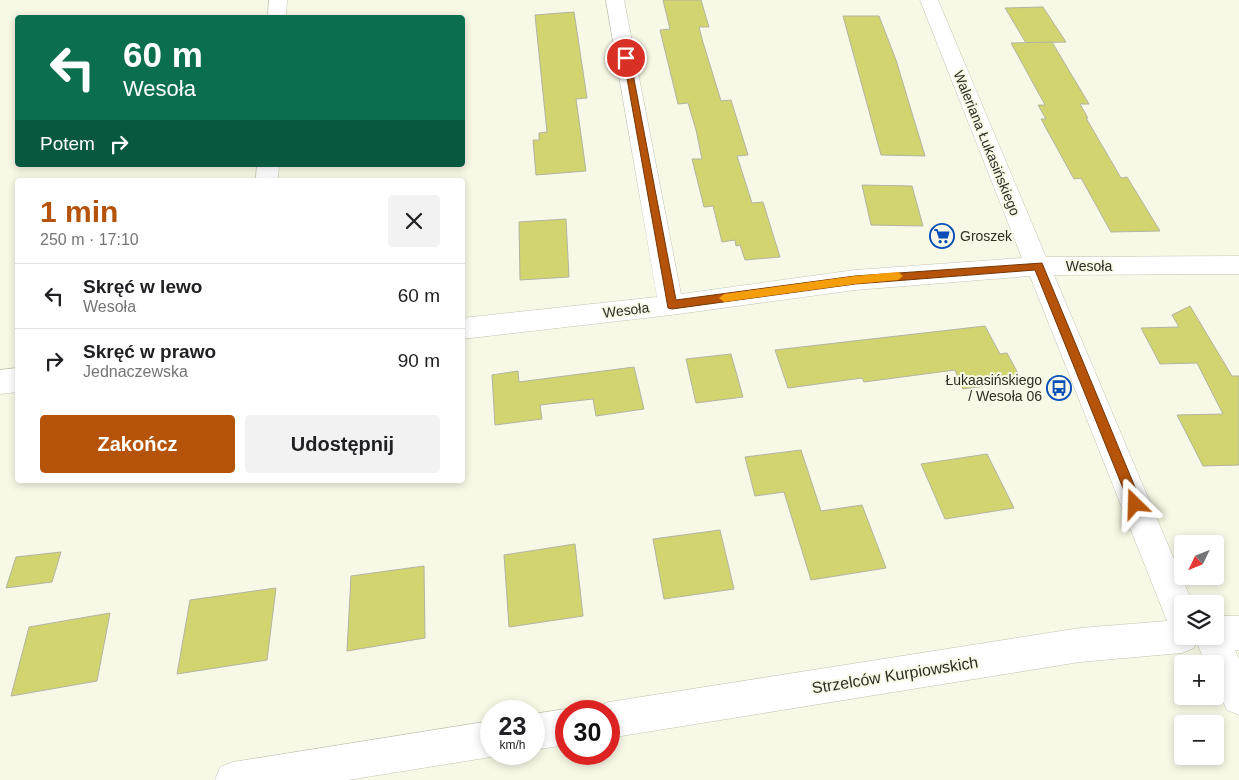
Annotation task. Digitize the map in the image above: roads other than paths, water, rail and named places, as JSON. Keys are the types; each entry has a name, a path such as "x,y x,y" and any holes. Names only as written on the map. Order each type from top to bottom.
{"street":[{"path":"277,15 278,0"},
{"path":"615,0 672,305"},
{"name":"Waleriana Łukasińskiego","path":"929,0 1174,598"},
{"name":"Wesoła","path":"465,329 672,305 855,280 1038,266 1239,265"},
{"path":"0,382 15,380"},
{"path":"1224,633 1239,633"},
{"name":"Strzelców Kurpiowskich","path":"620,718 1080,645 1174,637"},
{"path":"1215,645 1239,698"},
{"path":"233,780 480,741"}],"place":[{"name":"Groszek","path":"942,236"},
{"name":"Łukaasińskiego / Wesoła 06","path":"1059,388"}]}
